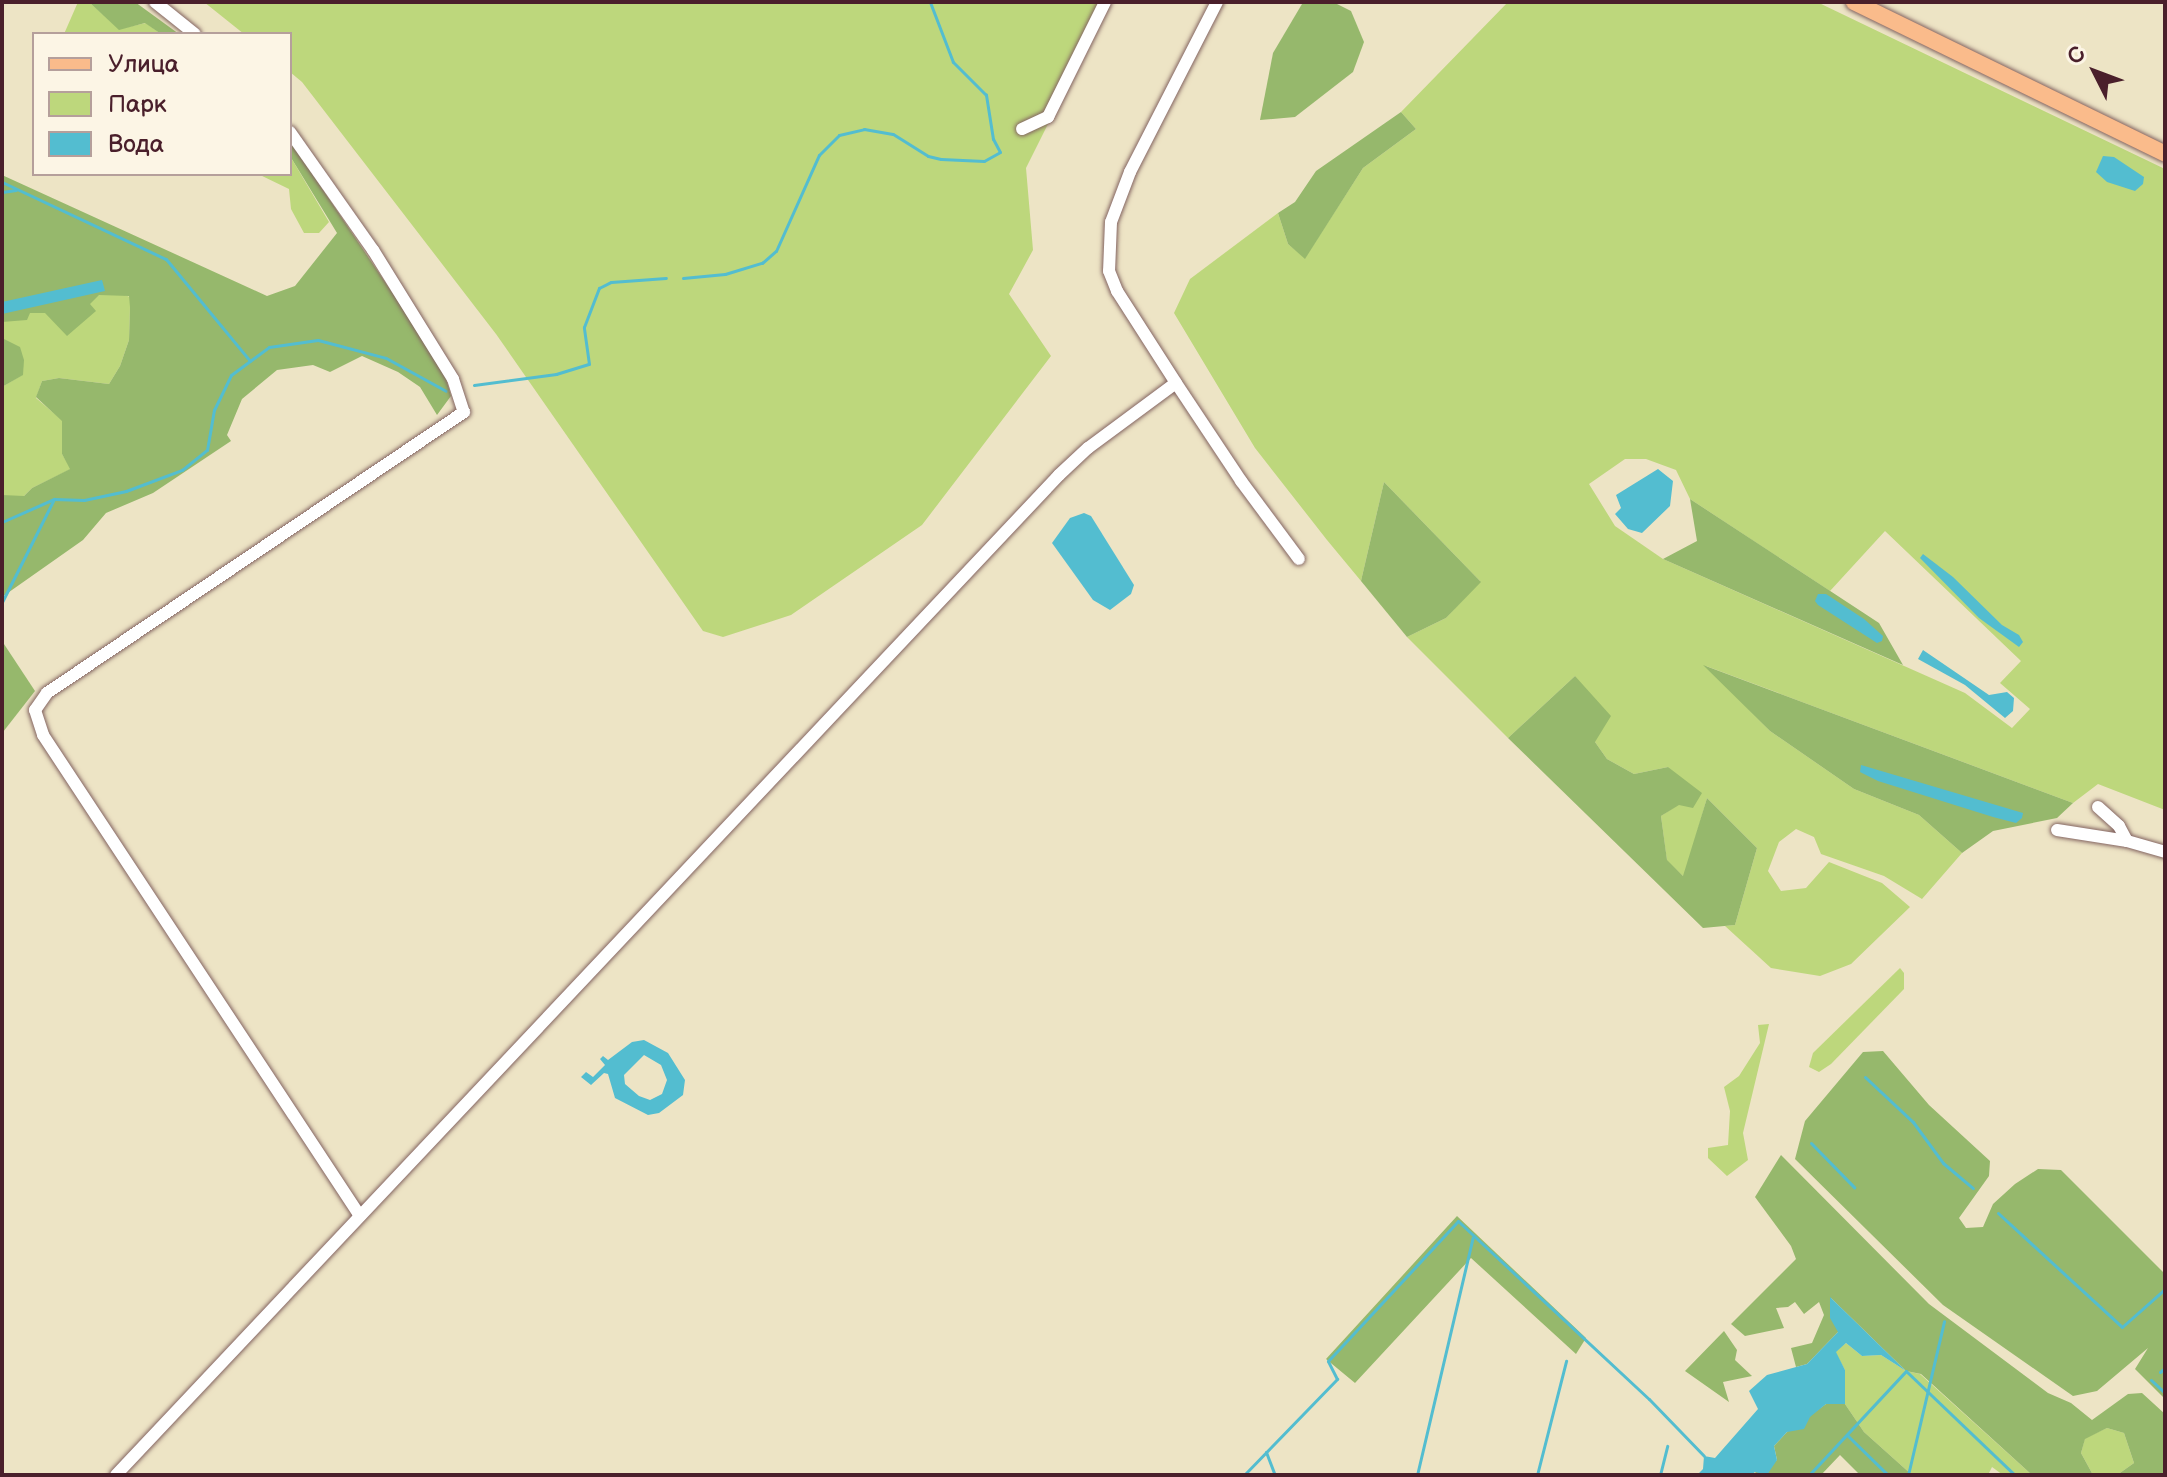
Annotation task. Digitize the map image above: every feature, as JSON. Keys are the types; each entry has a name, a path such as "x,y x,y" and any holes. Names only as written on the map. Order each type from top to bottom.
{"main road":[{"path":"1854,2 2165,154"}],"street":[{"path":"155,2 192,32"},
{"path":"1022,129 1048,117 1105,2"},
{"path":"1217,2 1130,172 1108,237 1109,271 1117,291 1176,383 1241,481 1299,559"},
{"path":"292,135 373,250 453,379 464,412 47,693 35,710 43,735 360,1216"},
{"path":"116,1475 1059,475 1088,448 1176,383"},
{"path":"2098,807 2119,826 2127,841"},
{"path":"2057,830 2127,841 2165,852"}],"green space":[{"path":"78,2 89,2 119,29 146,23 158,32 65,32"},
{"path":"89,2 135,2 176,32 158,32 145,23 119,30"},
{"path":"204,2 1109,2 1026,168 1033,250 1009,294 1051,356 922,525 791,615 723,637 703,631 496,334 302,82 292,74 292,32 242,32"},
{"path":"1333,2 1351,11 1364,42 1353,72 1295,117 1260,120 1273,53 1302,4"},
{"path":"1508,2 1817,2 2165,169 2165,810 2098,784 2073,803 1706,666 1770,731 1854,789 1919,815 1962,853 1922,899 1884,876 1821,854 1814,837 1796,829 1779,842 1768,871 1781,891 1806,888 1829,862 1882,883 1910,907 1851,964 1820,976 1771,968 1725,926 1735,925 1757,848 1707,798 1684,877 1667,861 1661,816 1679,804 1668,767 1634,774 1607,759 1595,742 1575,676 1508,738 1407,637 1446,618 1480,581 1384,482 1361,581 1255,448 1174,313 1190,279 1278,213 1288,244 1305,258 1363,168 1416,129 1401,112","holes":["1625,459 1646,459 1676,470 1690,499 1830,591 1885,531 2021,661 2000,683 2030,709 2012,728 1965,693 1663,559 1615,526 1589,484"]},
{"path":"1401,112 1416,129 1363,168 1305,259 1288,244 1278,213 1295,202 1316,171"},
{"path":"292,144 443,368 451,396 437,415 420,387 398,372 362,356 330,372 313,365 277,370 242,399 227,435 231,441 153,493 106,513 83,540 2,597 2,495 24,496 32,488 70,469 62,454 62,421 36,397 42,381 59,378 109,384 120,366 129,340 130,307 129,296 99,295 90,304 96,311 67,336 45,313 30,313 27,320 2,322 2,175 267,296 295,286 337,233 292,159"},
{"path":"292,159 329,222 319,233 304,233 291,209 289,189 262,176 292,176"},
{"path":"2,246 130,297 129,340 120,366 109,384 59,378 42,381 36,398 63,421 62,454 71,469 32,488 24,496 7,497 2,495 2,387 22,375 2,350"},
{"path":"2,338 20,347 24,360 23,375 2,387"},
{"path":"1384,482 1481,582 1446,618 1407,637 1361,581"},
{"path":"1690,499 1879,623 1903,665 1663,559 1697,541"},
{"path":"2,641 35,691 3,732 2,732"},
{"path":"1703,665 2073,803 2057,818 1993,831 1962,853 1919,815 1854,789 1770,731"},
{"path":"1575,676 1611,716 1595,742 1607,759 1634,774 1668,767 1702,793 1693,808 1679,805 1661,816 1667,860 1683,876 1707,798 1757,848 1735,925 1703,928 1508,738"},
{"path":"1900,968 1904,973 1904,989 1831,1064 1819,1072 1809,1067 1813,1053"},
{"path":"1769,1024 1743,1133 1748,1160 1727,1176 1708,1158 1708,1148 1728,1145 1730,1111 1724,1087 1739,1076 1760,1043 1758,1025"},
{"path":"1883,1051 1929,1105 1990,1161 1989,1176 1959,1218 1966,1228 1983,1227 1993,1204 2038,1169 2061,1170 2165,1274 2165,1399 2135,1369 2148,1348 2097,1391 2073,1396 1943,1305 1795,1159 1805,1121 1863,1052"},
{"path":"1781,1155 1929,1304 2048,1393 2071,1403 2092,1420 2128,1394 2142,1393 2165,1414 2165,1475 2117,1475 2134,1463 2124,1433 2107,1428 2085,1439 2081,1453 2093,1475 2032,1475 1921,1374 1906,1371 1831,1298 1839,1331 1807,1364 1796,1367 1791,1348 1812,1343 1824,1315 1819,1302 1804,1314 1795,1302 1788,1307 1776,1308 1784,1328 1745,1336 1731,1324 1796,1259 1791,1246 1755,1197"},
{"path":"1457,1216 1586,1338 1576,1354 1471,1258 1355,1383 1326,1359"},
{"path":"1724,1331 1737,1350 1735,1360 1752,1376 1723,1382 1729,1402 1685,1371"},
{"path":"1846,1343 1862,1356 1881,1355 1906,1371 1920,1374 2032,1475 2003,1475 1992,1467 1988,1475 1912,1475 1864,1432 1845,1404 1845,1370 1835,1352"},
{"path":"1826,1404 1845,1404 1864,1432 1912,1475 1860,1475 1840,1455 1821,1475 1751,1475 1777,1460 1774,1446 1787,1432"},
{"path":"2107,1428 2124,1433 2134,1463 2117,1475 2093,1475 2081,1453 2085,1438"}],"water":[{"path":"2103,156 2114,157 2144,177 2143,184 2135,191 2107,182 2096,172"},
{"path":"102,280 105,291 2,314 2,302"},
{"path":"1658,469 1673,481 1670,506 1642,533 1628,529 1615,514 1621,508 1616,495"},
{"path":"1084,513 1091,516 1134,585 1131,594 1110,610 1093,600 1052,543 1070,518"},
{"path":"1923,554 1953,577 2002,625 2019,635 2023,642 2019,647 1979,618 1920,558"},
{"path":"1818,594 1826,594 1864,619 1883,636 1882,641 1877,643 1818,605 1815,601"},
{"path":"1923,650 1989,695 2007,692 2014,698 2013,711 2005,718 1965,685 1918,659"},
{"path":"1861,765 2023,813 2022,818 2016,823 1878,781 1860,772"},
{"path":"644,1040 668,1053 685,1080 683,1095 659,1113 648,1115 615,1098 608,1074 604,1073 591,1085 581,1077 586,1072 593,1077 605,1065 600,1059 603,1056 608,1060 632,1042","holes":["644,1055 661,1065 667,1080 662,1094 650,1100 639,1096 625,1084 624,1075"]},
{"path":"1830,1297 1906,1371 1881,1355 1862,1356 1846,1343 1836,1352 1845,1370 1845,1404 1826,1404 1810,1417 1804,1429 1787,1432 1774,1446 1777,1460 1767,1475 1755,1472 1751,1475 1697,1475 1703,1469 1704,1456 1715,1458 1758,1409 1749,1391 1767,1375 1807,1364 1838,1332 1830,1318"}],"waterway":[{"path":"683,278 725,274 762,263 776,251 819,155 839,135 864,129 893,134 928,156 941,159 984,161 1000,152 993,139 986,95 953,62 930,2"},
{"path":"2,182 166,259 250,361"},
{"path":"2,192 16,190"},
{"path":"474,385 556,374 589,364 584,327 599,288 611,282 666,278"},
{"path":"2,522 54,499 84,500 126,491 182,470 207,450 214,410 231,375 269,347 318,340 386,358 446,391"},
{"path":"2,602 54,499"},
{"path":"1865,1077 1913,1122 1943,1163 1973,1188"},
{"path":"1811,1143 1854,1187"},
{"path":"1998,1213 2122,1327 2165,1289"},
{"path":"1244,1475 1337,1379 1328,1361 1458,1221 1649,1399 1704,1456"},
{"path":"1417,1475 1473,1237"},
{"path":"1908,1475 1944,1321"},
{"path":"1537,1475 1566,1361"},
{"path":"2160,1372 2165,1368"},
{"path":"1809,1475 1906,1371 2015,1475"},
{"path":"2151,1380 2165,1393"},
{"path":"1847,1435 1888,1475"},
{"path":"1660,1475 1667,1446"},
{"path":"1266,1452 1275,1475"}]}
